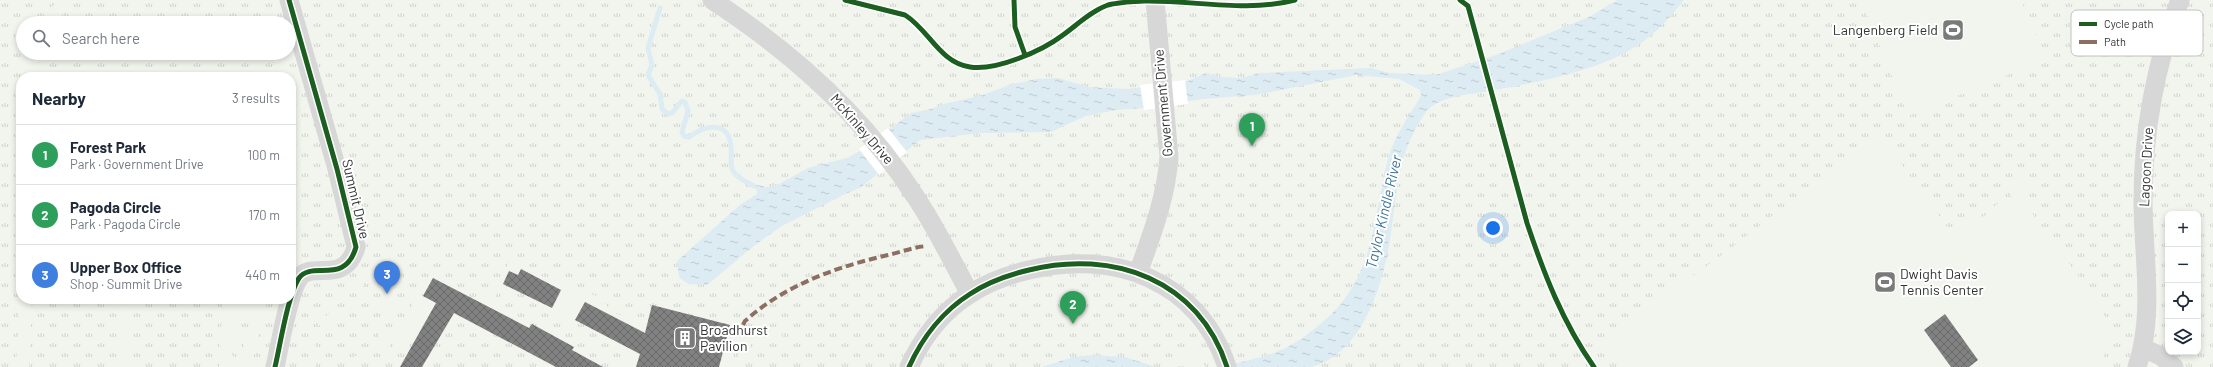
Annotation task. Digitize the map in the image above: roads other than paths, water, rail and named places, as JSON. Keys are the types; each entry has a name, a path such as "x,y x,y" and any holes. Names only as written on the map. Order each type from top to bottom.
{"street":[{"name":"Summit Drive","path":"289,0 294,16"},
{"name":"McKinley Drive","path":"712,0 786,52 840,102 871,136 895,167 927,215 970,294"},
{"name":"Government Drive","path":"1138,273 1162,205 1168,180 1170,157 1155,0"},
{"name":"Lagoon Drive","path":"2177,10 2180,0"},
{"name":"Summit Drive","path":"296,24 332,148 356,247 353,256 339,268 328,271 311,271 300,278 296,286"},
{"name":"Lagoon Drive","path":"2137,367 2143,343 2147,313 2143,203 2146,139 2158,69 2162,56"},
{"path":"909,367 929,332 954,306 970,294 990,283 1012,274 1066,263 1091,264 1120,268 1138,273 1166,287 1190,306 1210,330 1227,366"},
{"name":"Summit Drive","path":"274,367 290,304"},
{"path":"2143,343 2174,367"}],"water":[{"name":"Taylor Kindle River","path":"1617,0 1684,0 1650,37 1628,51 1609,60 1570,74 1447,99 1432,106 1426,112 1413,134 1404,157 1395,202 1389,246 1374,301 1355,335 1343,349 1328,360 1311,367 1223,367 1274,353 1298,341 1324,321 1341,303 1354,285 1370,246 1390,153 1394,142 1421,94 1420,90 1399,79 1357,75 1255,95 1204,99 1143,108 1116,110 1086,116 1051,132 981,133 920,140 860,188 782,226 755,245 707,285 688,284 679,277 677,261 741,204 757,194 757,190 749,183 766,187 777,185 808,168 847,158 860,151 911,113 983,95 1009,85 1036,79 1058,78 1089,87 1126,89 1185,82 1206,73 1223,77 1241,78 1259,73 1371,68 1390,73 1436,75 1496,55 1591,16"},
{"path":"1092,355 1125,357 1156,367 1042,367 1073,357"}],"waterway":[{"path":"660,8 648,48 652,65 648,75 660,94 662,109 668,114 672,113 682,101 685,102 688,111 682,132 684,136 689,137 702,130 715,127 726,132 731,147 732,169 739,177 754,186"}],"place":[{"name":"Langenberg Field","path":"1953,30"},
{"name":"Forest Park","path":"1252,146"},
{"name":"Dwight Davis Tennis Center","path":"1885,282"},
{"name":"Upper Box Office","path":"387,294"},
{"name":"Pagoda Circle","path":"1073,324"},
{"name":"Broadhurst Pavilion","path":"685,338"}]}
